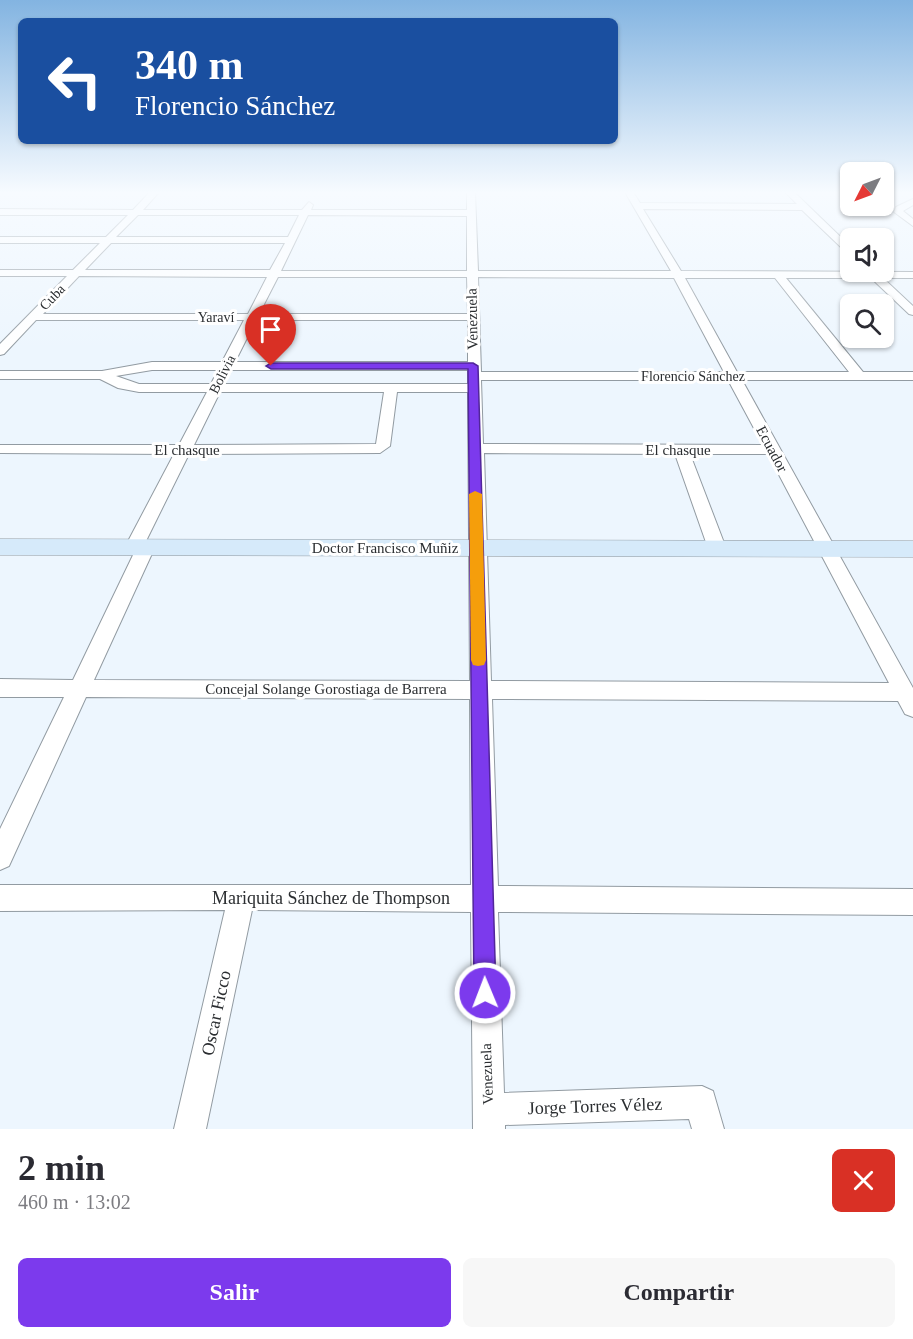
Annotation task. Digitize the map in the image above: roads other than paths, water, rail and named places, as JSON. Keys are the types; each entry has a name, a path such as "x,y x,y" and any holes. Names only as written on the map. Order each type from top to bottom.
{"main road":[{"name":"Doctor Francisco Muñiz","path":"0,547 913,549"}],"street":[{"name":"Cuba","path":"0,351 103,245"},
{"name":"Bolivia","path":"0,857 80,688 183,450 288,245"},
{"name":"Venezuela","path":"472,245 488,1119"},
{"name":"Ecuador","path":"660,245 909,700"},
{"path":"0,273 840,275"},
{"path":"894,275 913,275"},
{"path":"779,276 859,376"},
{"path":"881,282 913,312"},
{"name":"Yaraví","path":"33,317 472,317"},
{"name":"Florencio Sánchez","path":"0,375 102,375 152,366 226,366 473,376 913,376"},
{"name":"Florencio Sánchez","path":"102,375 123,385 138,388 391,388 473,376"},
{"name":"El chasque","path":"0,449 375,450 383,446 391,388"},
{"name":"El chasque","path":"475,448 773,450"},
{"path":"681,450 717,548"},
{"name":"Concejal Solange Gorostiaga de Barrera","path":"0,688 479,690 909,700"},
{"name":"Mariquita Sánchez de Thompson","path":"0,898 241,897 913,902"},
{"name":"Oscar Ficco","path":"190,1129 241,897"},
{"name":"Jorge Torres Vélez","path":"488,1119 705,1116"}]}
